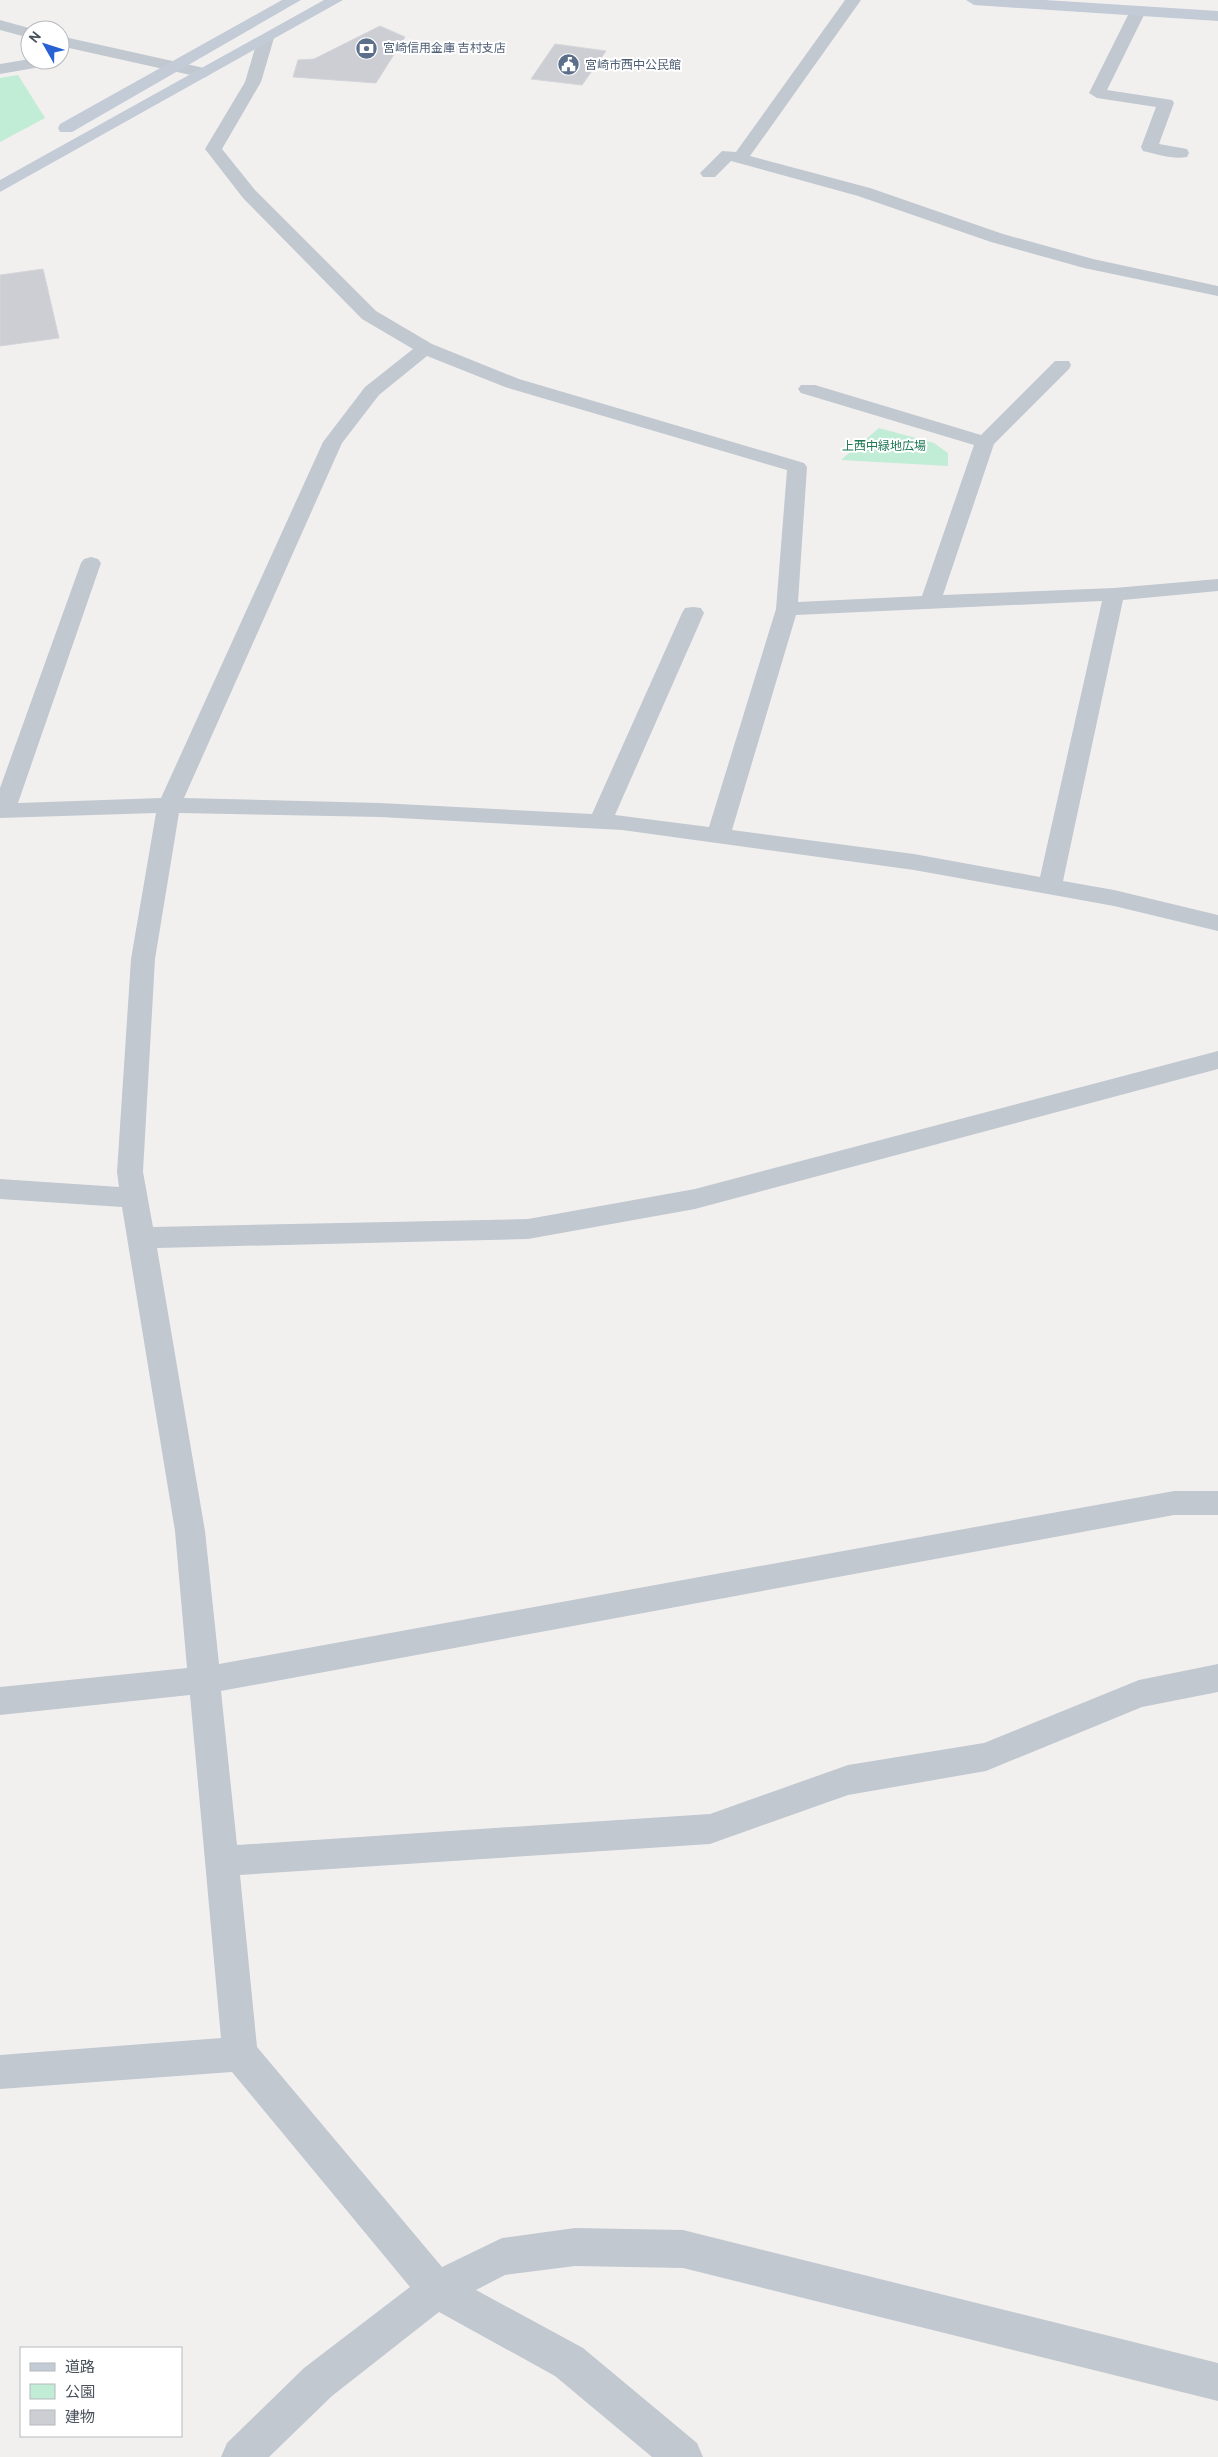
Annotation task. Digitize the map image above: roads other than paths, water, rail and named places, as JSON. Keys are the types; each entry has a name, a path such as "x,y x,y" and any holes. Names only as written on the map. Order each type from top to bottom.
{"street":[{"path":"50,138 293,0"},
{"path":"0,187 335,0"},
{"path":"740,158 853,0"},
{"path":"974,0 1218,16"},
{"path":"1138,11 1097,93 1166,103 1149,147 1181,153"},
{"path":"0,25 20,30"},
{"path":"266,38 252,82 213,149 249,194 369,315 425,348 512,383 797,467 788,609 718,836"},
{"path":"70,44 204,73"},
{"path":"70,57 104,52"},
{"path":"0,69 20,66"},
{"path":"709,173 728,155 864,192 997,238 1090,264 1218,291"},
{"path":"425,348 372,390 333,442 169,805 143,958 130,1172 190,1531 240,2054 437,2290 569,2362 683,2457"},
{"path":"930,602 985,442 1062,365"},
{"path":"808,389 985,442"},
{"path":"92,563 2,811 169,805 380,810 600,822 914,862 1114,898 1218,923"},
{"path":"788,609 1114,594 1218,585"},
{"path":"1050,886 1114,594"},
{"path":"600,822 693,613"},
{"path":"140,1238 528,1229 695,1199 1218,1060"},
{"path":"0,1189 134,1198"},
{"path":"0,1702 205,1680 1174,1503 1218,1503"},
{"path":"221,1861 710,1829 848,1780 986,1758 1139,1694 1218,1678"},
{"path":"0,2072 240,2054"},
{"path":"241,2457 318,2382 437,2290 502,2257 575,2247 683,2249 1218,2382"}],"place":[{"name":"宮崎信用金庫 吉村支店","path":"367,48"},
{"name":"宮崎市西中公民館","path":"569,65"}],"park label":[{"name":"上西中緑地広場","path":"884,446"}]}
